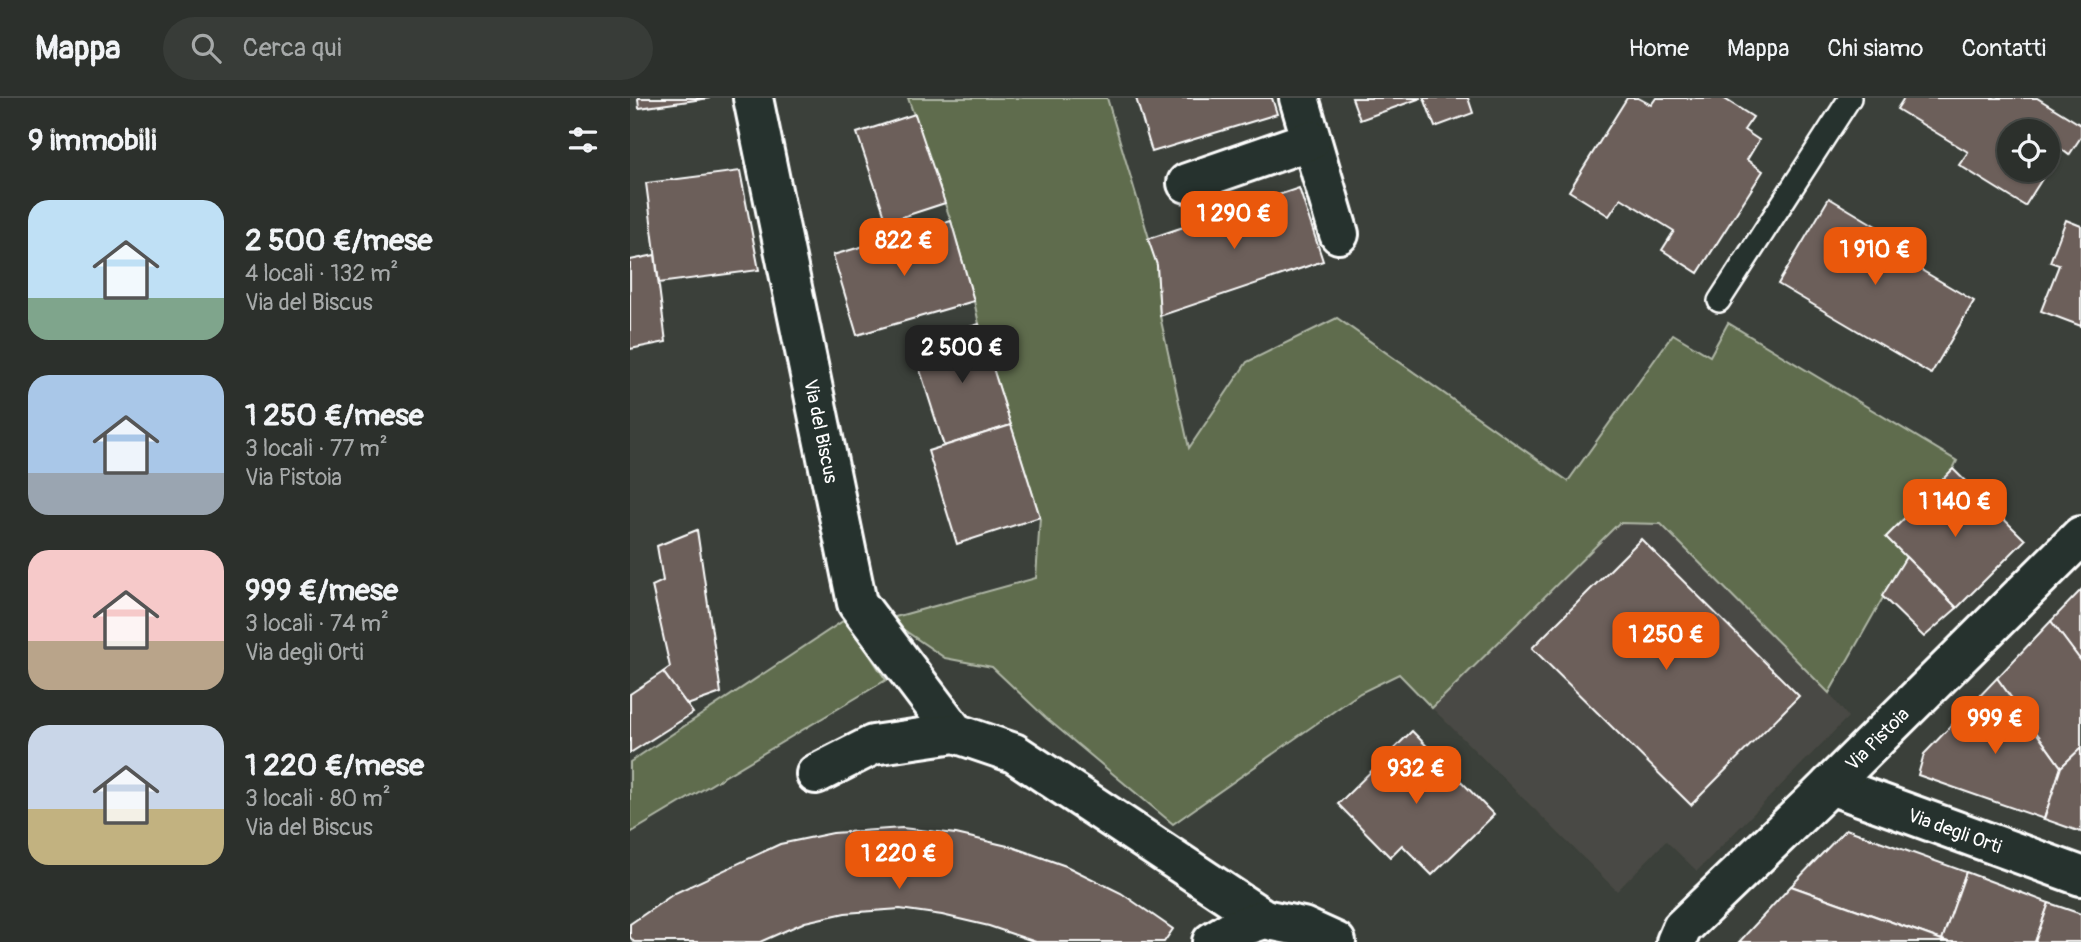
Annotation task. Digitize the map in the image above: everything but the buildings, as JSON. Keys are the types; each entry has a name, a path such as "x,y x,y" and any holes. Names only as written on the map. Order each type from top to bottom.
{"street":[{"name":"Via del Biscus","path":"753,98 857,603 955,733"},
{"path":"1299,98 1339,234"},
{"path":"1187,183 1311,140"},
{"name":"Via Pistoia","path":"1676,942 1682,928 2081,536"},
{"path":"816,774 873,745 955,733 1014,753 1264,919 1303,926 1336,942"},
{"name":"Via degli Orti","path":"1830,785 2081,876"},
{"path":"1212,942 1264,919"}],"lane":[{"path":"1719,302 1850,98"}],"shaded area":[{"path":"1619,523 1661,524 1829,693 1848,717 1697,871 1666,841 1617,891 1432,708"}],"green space":[{"path":"908,98 1107,98 1157,265 1160,316 1189,448 1247,362 1337,318 1568,481 1673,334 1710,356 1728,323 1957,461 1953,469 1886,537 1906,557 1829,693 1661,524 1619,523 1432,708 1399,674 1360,693 1173,824 1046,718 992,667 945,658 888,619 1036,578 1040,517 979,324 951,221"},
{"path":"846,619 886,680 630,833 630,762"}]}
